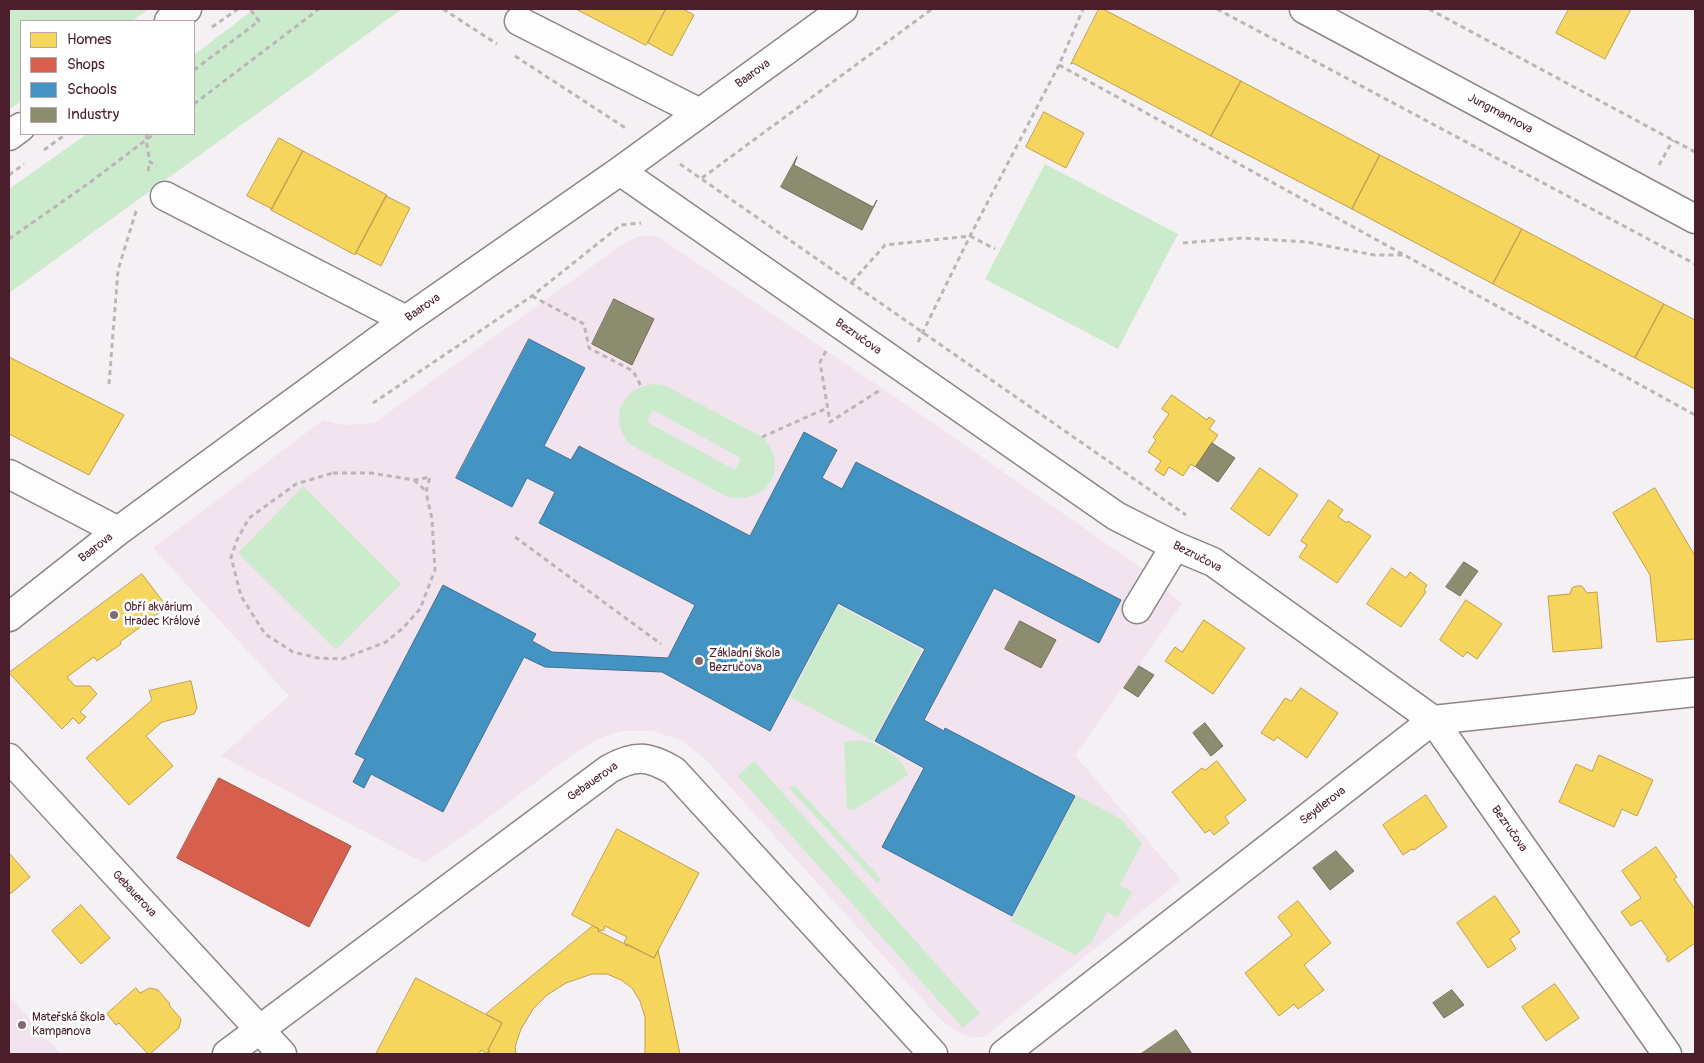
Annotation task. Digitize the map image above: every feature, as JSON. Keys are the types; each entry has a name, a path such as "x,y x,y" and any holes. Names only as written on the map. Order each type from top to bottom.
{"street":[{"path":"171,20 187,9"},
{"name":"Baarova","path":"9,617 118,531 406,320 620,171 844,9"},
{"name":"Jungmannova","path":"1304,9 1695,219"},
{"path":"520,21 700,113"},
{"path":"9,136 20,128"},
{"name":"Bezručova","path":"620,171 1116,516 1174,546 1213,562 1433,720 1667,1054"},
{"path":"155,188 406,320"},
{"path":"9,474 118,531"},
{"path":"1137,609 1174,546"},
{"path":"1433,720 1695,692"},
{"name":"Seydlerova","path":"1004,1054 1433,720"},
{"name":"Gebauerova","path":"9,758 282,1054"},
{"name":"Gebauerova","path":"260,1029 609,769 625,760 646,759 659,763 674,772 933,1054"},
{"path":"227,1054 260,1029"}],"path":[{"path":"208,30 238,9"},
{"path":"195,69 258,21 250,9"},
{"path":"195,103 319,9"},
{"path":"443,9 500,46"},
{"path":"702,178 932,9"},
{"path":"827,349 820,362 830,422 882,389 901,368 924,332 970,236 1059,65 1083,9"},
{"path":"1216,9 1695,264"},
{"path":"1429,9 1695,152"},
{"path":"508,51 702,178 1192,519"},
{"path":"1059,65 1695,415"},
{"path":"146,140 148,135"},
{"path":"9,239 153,135"},
{"path":"150,162 155,188"},
{"path":"108,384 118,270 137,207"},
{"path":"373,404 532,296 621,225 649,222"},
{"path":"852,282 885,245 970,236 995,249"},
{"path":"1183,243 1243,238 1307,242 1374,255 1404,255"},
{"path":"532,296 584,324 589,348 633,371 640,386"},
{"path":"762,437 827,408"},
{"path":"333,473 371,473 414,480 430,477 426,492 432,519 435,570 420,610 403,628 386,642 342,659 318,658 293,652 265,634 241,596 231,557 237,540 249,518 296,484 333,473"},
{"path":"414,480 426,492"},
{"path":"515,537 661,644"}],"shaded area":[{"name":"Základní škola Bezručova","path":"638,236 657,236 920,414 1140,567 1182,604 1075,755 1181,880 984,1037 971,1037 959,1033 942,1021 705,759 681,740 653,731 621,731 597,739 424,863 221,756 289,696 153,548 323,420 343,425 374,423 623,244"},
{"name":"Mateřská škola Kampanova","path":"9,996 61,1054 9,1054"}],"green space":[{"path":"9,9 149,9 133,20 20,20 20,102 9,110"},
{"path":"254,9 402,9 9,293 9,189 86,135 195,135 195,54"},
{"path":"1045,164 1178,234 1118,349 985,279"},
{"path":"652,384 664,385 764,438 772,450 775,462 774,473 770,483 762,491 752,496 740,498 726,496 629,444 623,434 619,415 625,399 641,387","holes":["653,410 741,458 735,470 647,422"]},
{"path":"303,486 401,584 336,650 238,553"},
{"path":"838,605 922,650 873,741 790,697"},
{"path":"856,740 872,743 887,750 900,761 908,775 854,810 847,808 844,742"},
{"path":"754,761 980,1013 963,1028 738,776"},
{"path":"794,785 881,879 877,883 789,788"},
{"path":"1076,795 1121,819 1142,843 1120,885 1132,892 1118,917 1107,912 1091,943 1075,955 1011,921"}],"building: Homes":[{"path":"576,9 666,9 646,45"},
{"path":"666,9 683,9 694,15 672,56 648,43"},
{"path":"1099,9 1103,9 1241,81 1211,136 1073,63 1071,64"},
{"path":"1569,9 1631,9 1605,59 1556,33"},
{"path":"1241,81 1380,155 1352,209 1211,136"},
{"path":"1044,112 1084,133 1066,168 1026,147"},
{"path":"279,138 303,151 272,209 247,196"},
{"path":"303,151 387,195 355,255 271,210"},
{"path":"1380,155 1522,229 1493,284 1352,209"},
{"path":"386,196 410,208 381,266 356,253"},
{"path":"1522,229 1664,304 1635,358 1493,284"},
{"path":"1664,304 1695,320 1695,389 1635,358"},
{"path":"9,357 124,415 89,475 9,434"},
{"path":"1172,395 1207,420 1209,417 1215,421 1209,429 1218,435 1195,467 1191,464 1183,476 1169,467 1164,476 1155,470 1161,461 1148,452 1156,440 1153,437 1169,414 1162,409"},
{"path":"1260,468 1298,495 1269,536 1231,509"},
{"path":"1655,488 1695,556 1695,639 1657,642 1650,575 1613,513"},
{"path":"1329,500 1343,510 1338,517 1347,523 1348,521 1371,536 1337,583 1299,557 1307,545 1301,541"},
{"path":"1392,568 1406,578 1410,572 1427,585 1424,590 1426,592 1401,627 1367,604"},
{"path":"142,574 167,607 97,661 94,657 67,677 75,686 90,686 97,694 80,712 86,717 79,724 73,718 62,729 9,673"},
{"path":"1582,586 1587,593 1597,592 1602,648 1553,652 1548,596 1570,594 1572,588"},
{"path":"1466,600 1502,624 1477,659 1467,652 1463,657 1440,640"},
{"path":"1204,620 1245,648 1213,694 1165,661 1175,647 1182,652"},
{"path":"191,681 197,708 194,714 162,722 146,736 173,766 129,805 86,758 152,700 149,691"},
{"path":"1301,688 1338,713 1307,758 1277,737 1274,741 1261,733 1285,698 1291,701"},
{"path":"1599,755 1653,780 1637,816 1622,809 1614,827 1559,802 1576,764 1592,771"},
{"path":"1217,761 1246,800 1225,817 1229,823 1214,835 1210,830 1205,833 1172,792 1202,768 1205,770"},
{"path":"1426,795 1447,827 1414,850 1412,849 1403,855 1383,825"},
{"path":"617,829 699,873 654,958 627,944 627,946 625,945 624,942 627,937 605,926 603,931 599,932 599,929 572,915"},
{"path":"1656,847 1677,877 1674,879 1695,909 1695,943 1668,962 1666,959 1668,958 1641,920 1631,926 1621,912 1641,898 1622,871"},
{"path":"9,853 30,877 9,895"},
{"path":"1495,896 1520,932 1510,939 1516,949 1488,968 1457,923"},
{"path":"1298,901 1331,943 1304,965 1324,990 1298,1009 1294,1004 1279,1016 1245,973 1292,935 1278,917"},
{"path":"81,905 110,938 81,964 52,931"},
{"path":"593,926 599,929 598,931 654,958 658,950 680,1054 645,1054 645,1017 640,1001 632,988 621,980 607,974 592,974 566,983 547,995 533,1009 521,1029 515,1047 516,1054 488,1054 490,1051 488,1050 502,1023 486,1014"},
{"path":"416,978 502,1023 488,1050 489,1052 486,1053 481,1050 479,1054 376,1054"},
{"path":"1555,984 1579,1018 1546,1041 1522,1007"},
{"path":"136,988 140,993 150,988 158,990 181,1019 179,1028 150,1054 119,1023 116,1025 107,1014"}],"building: Shops":[{"path":"219,778 351,846 309,927 177,858"}],"building: Schools":[{"path":"529,339 585,368 544,446 571,460 579,446 750,536 804,432 837,450 822,478 842,489 856,462 1121,600 1099,643 994,588 924,720 944,731 945,728 1075,796 1012,916 882,847 924,768 875,741 925,649 838,603 770,731 662,672 545,667 524,657 443,812 371,774 364,788 353,782 365,759 355,754 443,585 536,634 532,641 552,652 668,658 695,605 539,523 555,492 527,478 512,507 456,478"}],"building: Industry":[{"path":"797,157 794,165 873,207 877,200 862,230 781,187"},
{"path":"614,299 654,319 632,365 592,344"},
{"path":"1212,443 1235,458 1218,482 1196,467"},
{"path":"1464,562 1478,571 1460,596 1446,587"},
{"path":"1020,621 1056,640 1041,668 1005,649"},
{"path":"1139,666 1154,675 1138,697 1124,688"},
{"path":"1205,723 1223,746 1211,756 1193,733"},
{"path":"1336,851 1354,871 1330,890 1313,868"},
{"path":"1452,990 1464,1005 1444,1018 1433,1003"},
{"path":"1176,1030 1192,1054 1141,1054"}],"place":[{"name":"Obří akvárium Hradec Králové","path":"114,615"},
{"name":"Základní škola Bezručova","path":"699,661"},
{"name":"Mateřská škola Kampanova","path":"22,1025"}]}
